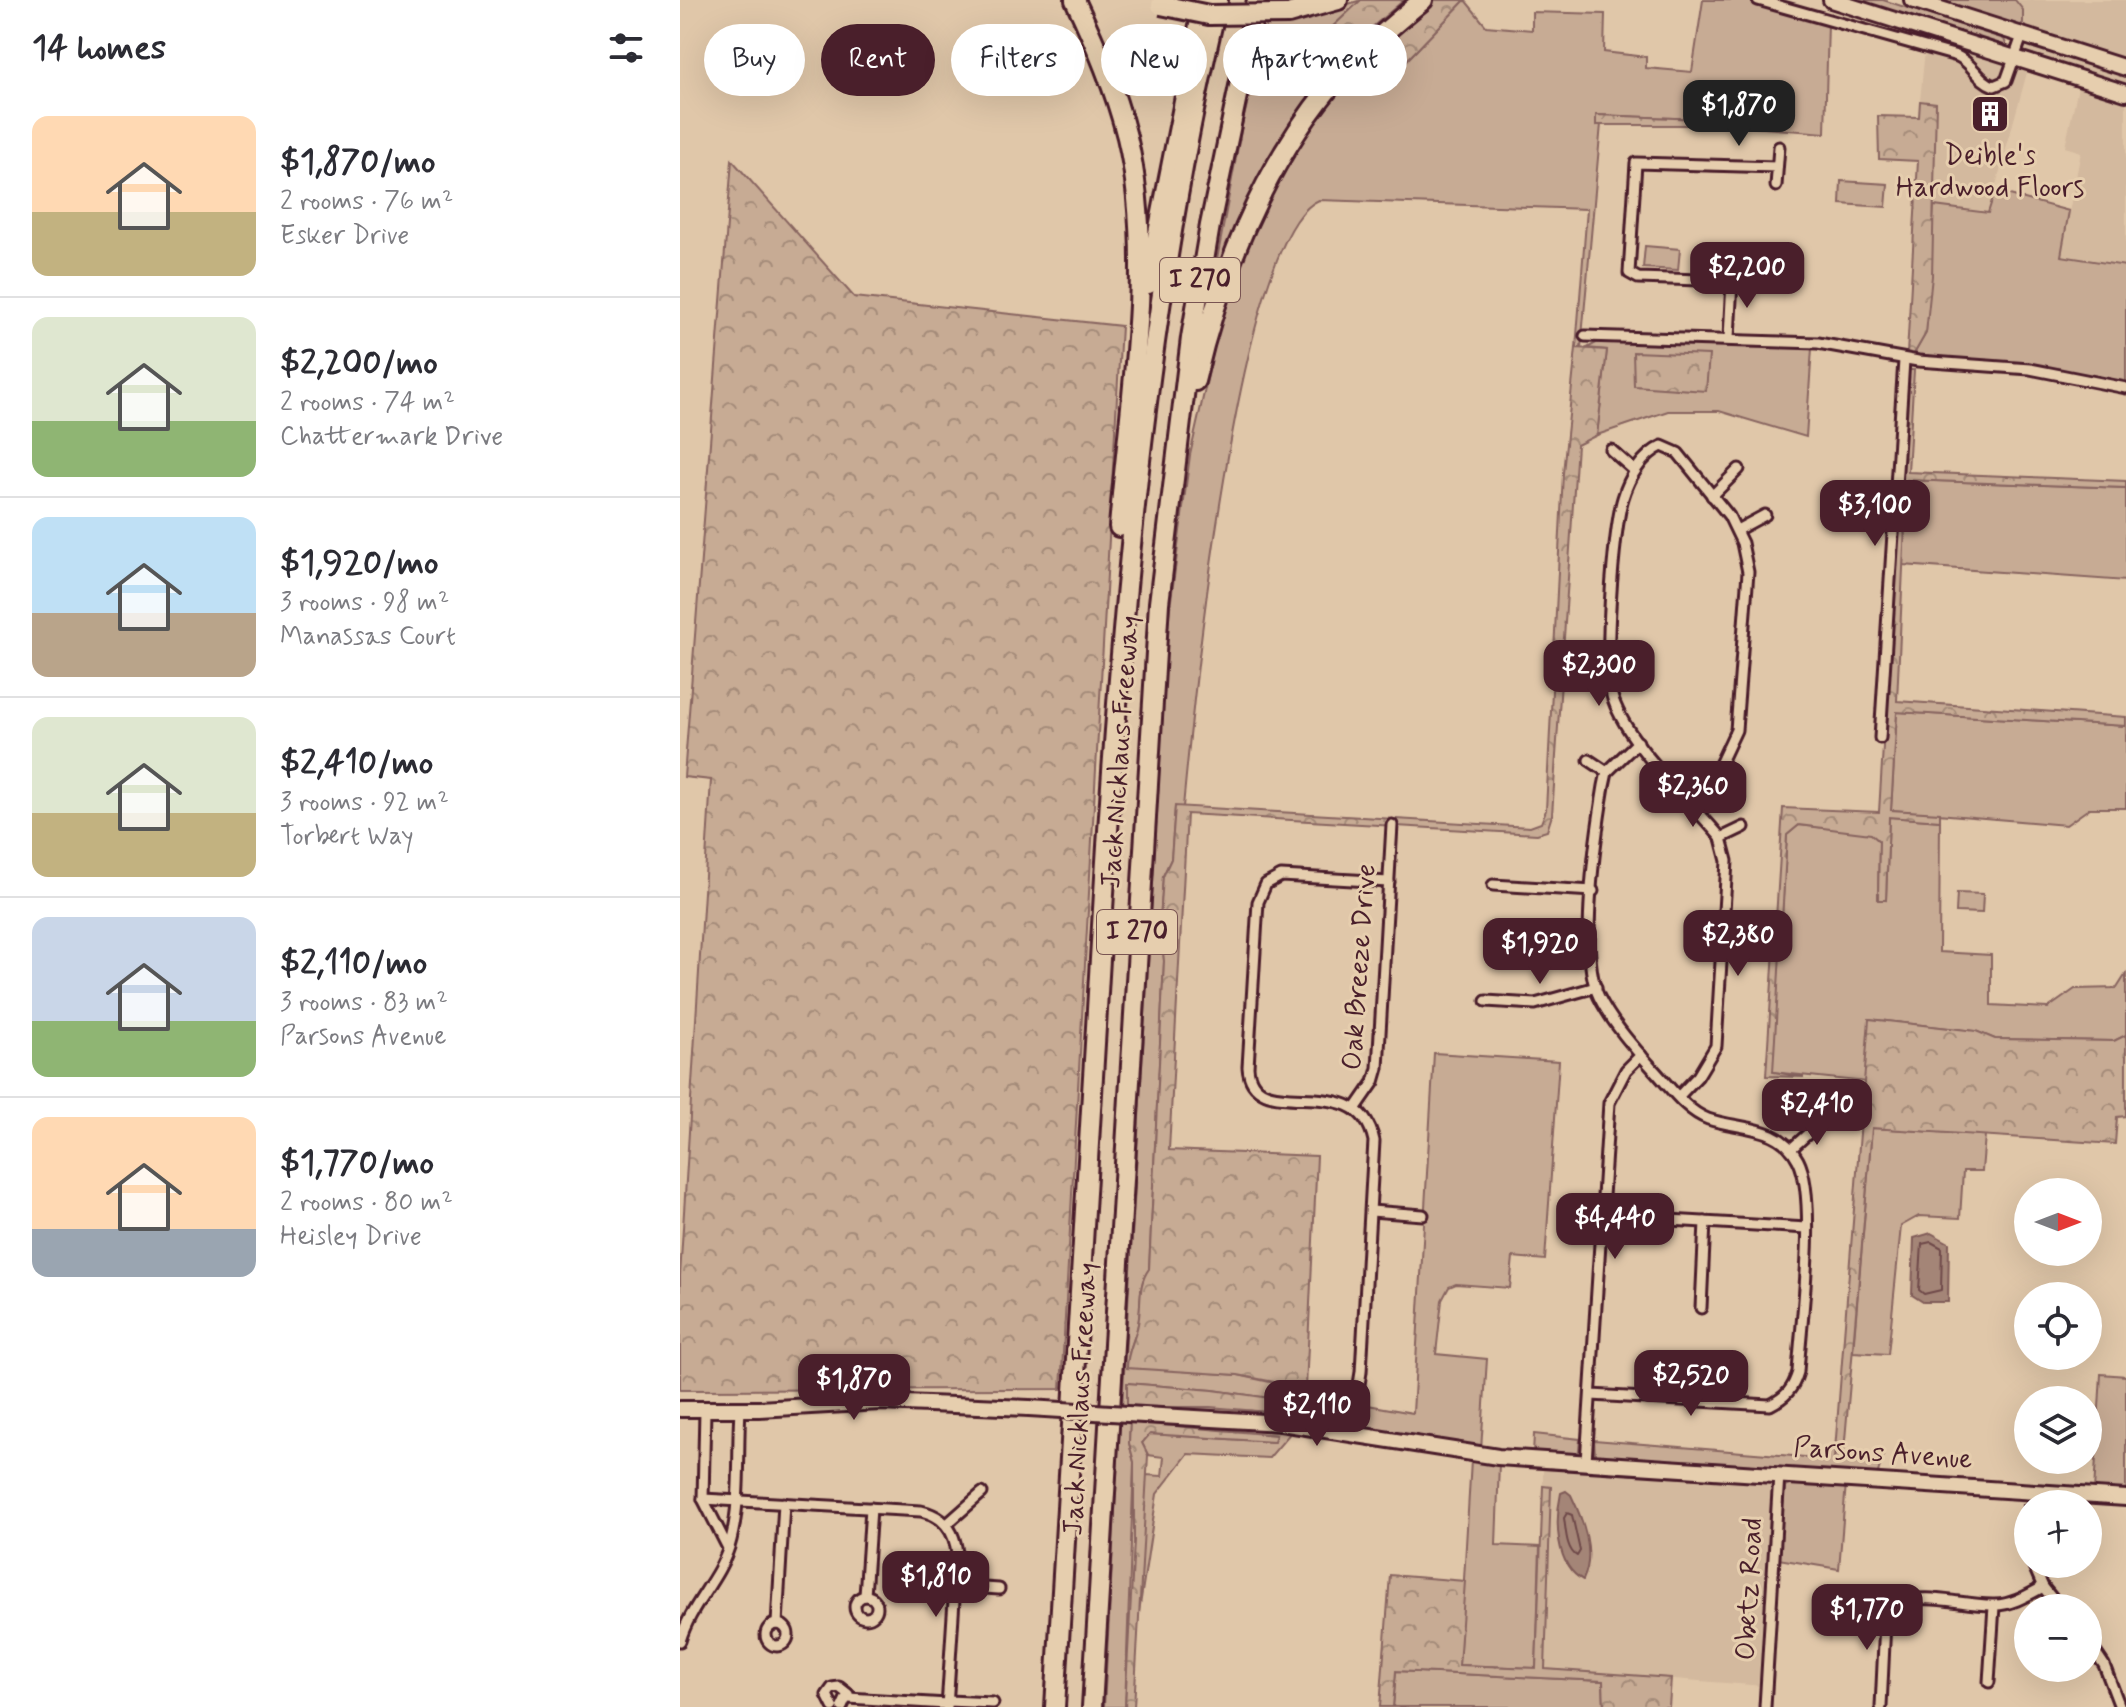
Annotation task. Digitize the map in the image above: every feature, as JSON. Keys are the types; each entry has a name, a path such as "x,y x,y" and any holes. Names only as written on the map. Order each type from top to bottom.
{"highway":[{"path":"1075,0 1105,64 1117,103 1127,140 1138,211 1138,289 1115,574 1111,758"},
{"path":"1124,463 1142,316 1169,165 1204,0"},
{"name":"Jack Nicklaus Freeway","path":"1055,1707 1111,758 1127,560 1150,370 1183,163 1218,0"},
{"name":"Jack Nicklaus Freeway","path":"1092,1707 1146,787 1172,482 1210,225 1257,0"},
{"path":"1154,2 1209,15 1288,14 1338,0"},
{"path":"1172,482 1198,367 1218,301 1264,189 1290,141 1330,88 1354,60 1423,0"}],"street":[{"path":"1758,0 1957,56 1966,60 1989,85 1998,86 2006,81 2022,36"},
{"path":"1831,0 2126,93"},
{"path":"1912,0 2126,68"},
{"path":"1776,186 1779,147"},
{"path":"1729,338 1732,281 1632,276 1629,258 1636,163 1777,167"},
{"path":"1585,336 1818,343 1904,360 2030,369 2126,388"},
{"path":"1880,738 1904,360"},
{"path":"1679,1096 1704,1069 1716,1046 1728,880 1721,838 1638,742 1614,700 1610,683 1618,521 1624,495 1635,471 1659,447 1678,453 1737,530 1748,572 1736,730 1715,775 1690,800"},
{"path":"1611,450 1635,471"},
{"path":"1712,496 1739,469"},
{"path":"1737,530 1765,515"},
{"path":"1591,1395 1770,1405 1784,1398 1794,1386 1798,1372 1807,1188 1791,1149 1767,1132 1697,1114 1641,1055 1599,997 1596,987 1590,951 1598,823 1607,772 1638,742"},
{"path":"1589,760 1607,772"},
{"name":"Oak Breeze Drive","path":"1356,1108 1374,1082 1378,1068 1392,825"},
{"path":"1721,838 1744,827"},
{"path":"1351,1434 1361,1372 1374,1141 1367,1120 1356,1108 1340,1101 1274,1097 1256,1088 1249,1077 1258,902 1266,884 1288,876 1389,882"},
{"path":"1493,885 1593,891"},
{"path":"1486,1001 1535,1004 1596,987"},
{"path":"1586,1462 1609,1103 1626,1070 1641,1055"},
{"path":"1791,1149 1821,1122"},
{"path":"1371,1211 1423,1215"},
{"path":"1601,1216 1807,1228"},
{"path":"1701,1308 1705,1222"},
{"name":"Parsons Avenue","path":"680,1409 740,1410 880,1402 1281,1423 1491,1456 1779,1474 2014,1499"},
{"path":"705,1410 703,1499 729,1549"},
{"path":"680,1641 689,1616 729,1549 740,1410"},
{"name":"Obetz Road","path":"1765,1707 1779,1474"},
{"path":"947,1524 982,1493"},
{"name":"Parsons Avenue","path":"2102,1499 2126,1498"},
{"path":"703,1499 928,1513 947,1524 956,1546 948,1704"},
{"path":"777,1624 784,1503"},
{"path":"865,1596 871,1508"},
{"path":"2039,1578 2049,1594"},
{"path":"955,1586 999,1589"},
{"path":"1881,1707 1885,1622 1898,1603 1915,1600 1994,1606 2018,1600 2043,1587"},
{"path":"1989,1682 1994,1606"},
{"path":"2102,1662 2120,1707"},
{"path":"833,1707 827,1699 832,1688 843,1688 845,1702 993,1703"}],"shaded area":[{"path":"2015,0 2126,0 2126,266 2060,257 2081,152 2065,147 2079,83 2028,69 1988,214 1934,206 1936,103 1920,101 1926,39 2006,62 2018,28"},
{"path":"1543,1465 1767,1479 1772,1482 1764,1686 1545,1669 1551,1487 1543,1486"}],"green space":[{"path":"1361,0 1336,24 1267,24 1267,22 1320,13"},
{"path":"1361,0 1404,0 1376,24 1336,24"},
{"path":"1423,0 1465,0 1407,60 1407,24 1397,24"},
{"path":"1465,0 1486,26 1532,30 1532,12 1605,14 1604,52 1646,57 1646,68 1692,72 1703,0 1748,0 1828,23 1825,133 1726,125 1725,120 1596,115 1596,125 1601,124 1581,348 1576,348 1587,209 1319,200 1290,232 1265,295 1243,381 1209,581 1183,807 1175,807 1171,859 1163,876 1160,921 1164,961 1149,1269 1140,1295 1138,1324 1127,1367 1238,1375 1351,1400 1347,1418 1332,1426 1150,1409 1210,1407 1304,1414 1304,1403 1213,1390 1127,1383 1127,1407 1122,1407 1168,623 1190,455 1222,313 1238,260 1286,159 1328,96 1407,96 1407,60"},
{"path":"1850,0 1883,0 2004,39 2008,50"},
{"path":"1939,0 2015,0 2023,10 2023,23 2018,28"},
{"path":"1249,96 1319,96 1206,319"},
{"path":"1920,101 1936,103 1932,276 1926,333 1914,354 1907,354 1918,161 1879,159 1878,116 1919,117"},
{"path":"1596,115 1726,120 1726,125 1596,125"},
{"path":"732,160 854,297 1121,326 1061,1389 680,1390 680,1276 711,780 684,777"},
{"path":"1841,181 1888,184 1886,207 1840,204"},
{"path":"1995,191 2069,211 2061,256 2126,266 2126,383 2037,366 1914,354 1926,333 1934,206 1988,213"},
{"path":"1645,246 1680,249 1678,270 1643,268"},
{"path":"1598,342 1812,348 1806,437 1719,411 1668,411 1597,435 1607,350 1587,348"},
{"path":"1576,348 1607,350 1597,435 1577,445 1552,815 1547,831 1537,834 1187,814 1169,1150 1317,1156 1306,1388 1238,1375 1127,1368 1138,1324 1140,1295 1149,1269 1164,961 1160,921 1163,876 1171,859 1175,806 1530,827 1541,823 1546,810 1563,473"},
{"path":"1633,352 1709,355 1706,391 1634,386"},
{"path":"1906,370 1914,370 1908,472 2126,481 2126,488 1907,480 1897,701 2126,717 2126,726 1897,712 1891,810 1940,813 1940,821 1889,817 1886,900 1878,900 1879,841 1871,834 1799,825 1787,835 1773,1072 1804,1077 1766,1076 1783,808 1879,812"},
{"path":"1907,480 2126,488 2126,581 1903,565"},
{"path":"1897,712 2126,726 2126,808 2090,808 2066,825 1891,810"},
{"path":"1889,817 1940,821 1939,952 1991,955 1991,1005 2048,1008 2075,989 2117,988 2126,974 2126,1035 2114,1041 1995,1039 1975,1031 1870,1019 1866,1082 1772,1072 1787,835 1799,825 1871,833 1879,841 1878,899 1886,900"},
{"path":"1957,893 1983,894 1982,913 1956,912"},
{"path":"1869,1019 1976,1031 1995,1039 2114,1041 2126,1035 2126,1116 2117,1117 2115,1144 1872,1128 1843,1463 1834,1463"},
{"path":"1434,1053 1559,1061 1545,1260 1513,1257 1510,1288 1456,1284 1449,1287 1442,1300 1436,1354 1487,1359 1481,1450 1367,1429 1362,1421 1362,1404 1413,1413"},
{"path":"1872,1128 1985,1135 1982,1171 1963,1171 1960,1218 1919,1216 1901,1226 1888,1354 1853,1352"},
{"path":"2101,1374 2126,1376 2126,1493 2094,1490 2095,1474 2102,1474"},
{"path":"1127,1383 1213,1390 1305,1403 1304,1415 1210,1407 1127,1407"},
{"path":"1120,1421 1130,1422 1129,1443 1134,1462 1125,1707 1104,1707"},
{"path":"1130,1422 1276,1435 1274,1442 1150,1434 1142,1443 1148,1455 1134,1707 1125,1707 1134,1541 1134,1462 1129,1443"},
{"path":"1155,1423 1293,1430 1269,1458 1188,1454 1157,1494 1139,1612 1146,1475 1162,1476 1164,1457 1148,1455 1142,1443 1149,1434 1273,1442 1276,1435"},
{"path":"1534,1434 1580,1439 1579,1451 1571,1457 1533,1454"},
{"path":"1594,1440 1805,1457 1835,1448 1834,1463 1843,1463 1844,1454 1883,1456 1877,1476 1603,1459 1595,1454"},
{"path":"1471,1460 1499,1463 1496,1545 1540,1547 1536,1668 1459,1665"},
{"path":"1793,1483 1846,1483 1839,1569 1778,1559 1785,1487"},
{"path":"1543,1486 1551,1487 1545,1669 1671,1678 1669,1707 1604,1707 1603,1681 1396,1671 1393,1707 1380,1707 1390,1575 1465,1581 1459,1665 1536,1668"},
{"path":"1396,1671 1603,1681 1604,1707 1393,1707"}],"water":[{"path":"1931,1233 1949,1243 1948,1302 1923,1302 1912,1295 1914,1238"},
{"path":"1566,1491 1571,1495 1586,1537 1588,1559 1583,1580 1567,1564 1559,1541 1559,1504 1561,1493"}],"place":[{"name":"Deible's Hardwood Floors","path":"1990,114"}]}
